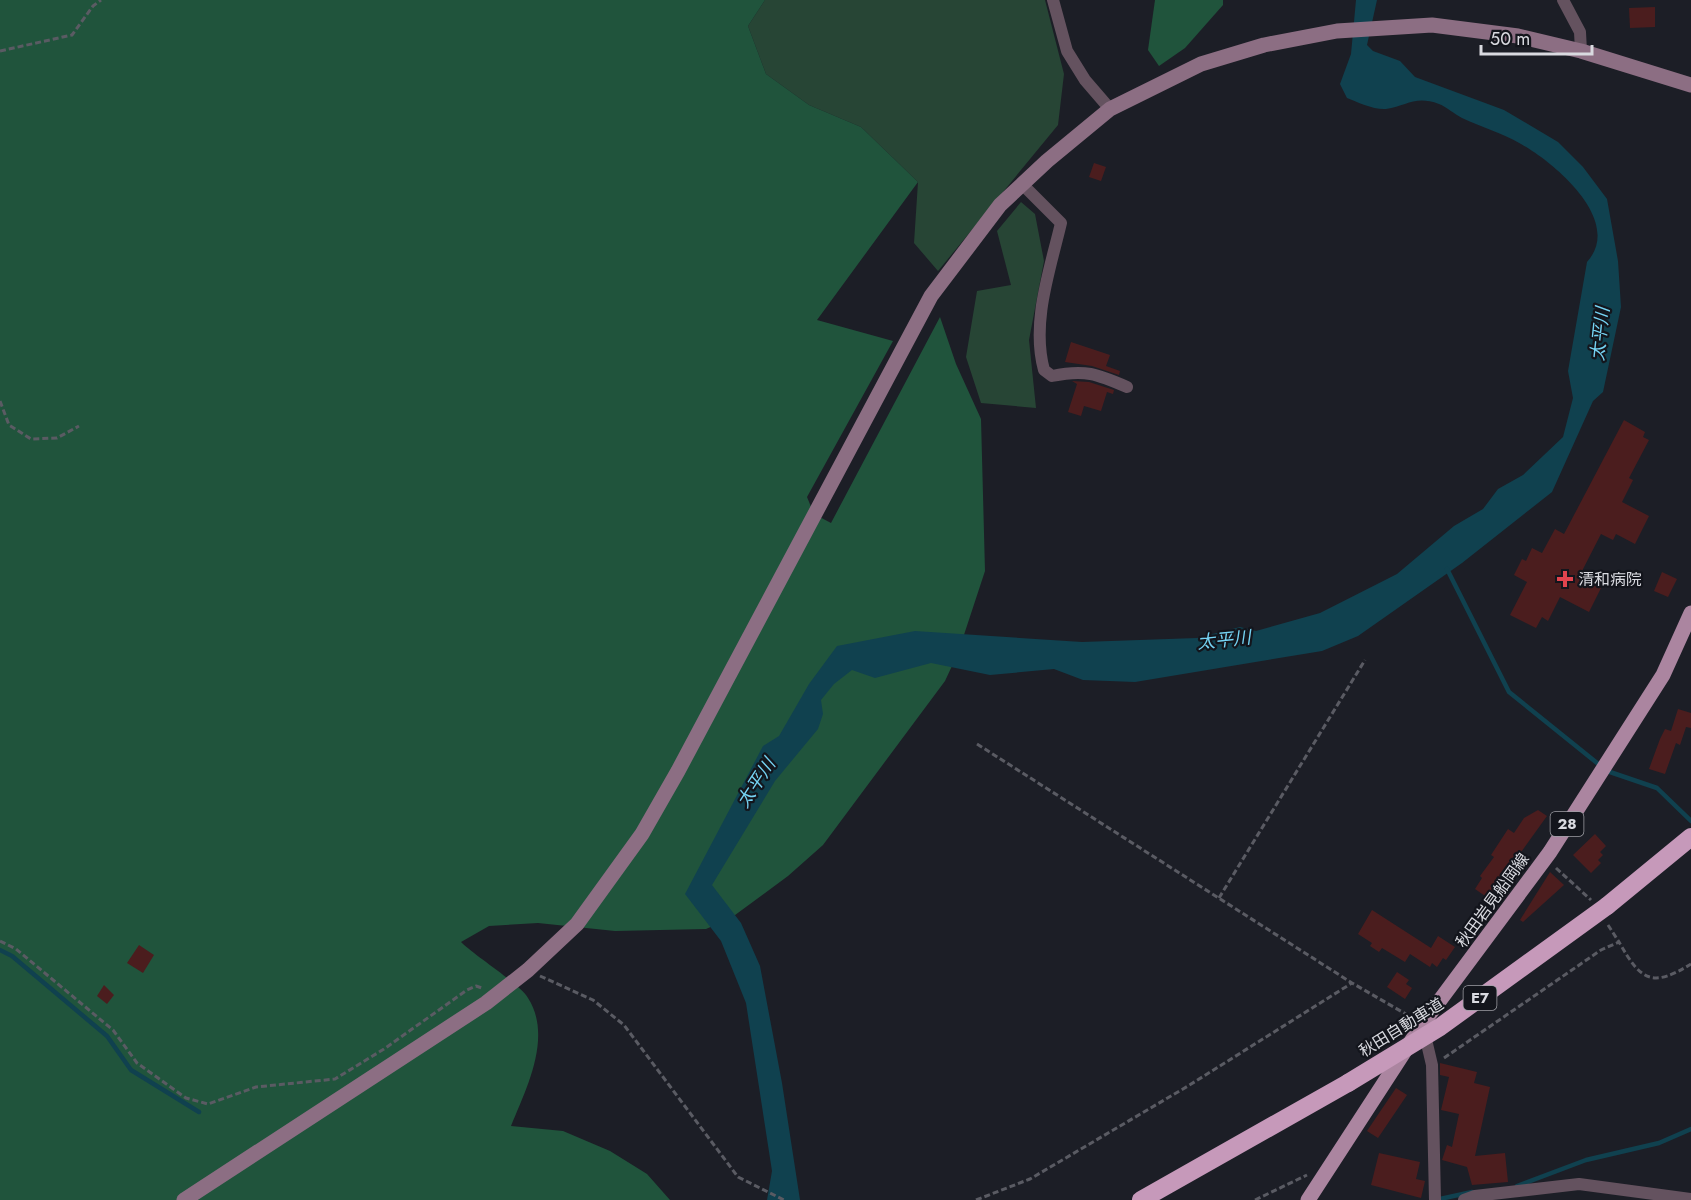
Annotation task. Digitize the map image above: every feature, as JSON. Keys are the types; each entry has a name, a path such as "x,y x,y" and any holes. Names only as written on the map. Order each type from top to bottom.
{"highway":[{"name":"秋田自動車道","path":"1141,1200 1347,1083 1440,1027 1602,911 1691,837"}],"main road":[{"name":"秋田岩見船岡線","path":"1308,1200 1423,1023 1545,858 1663,675 1691,613"}],"street":[{"path":"1053,0 1067,51 1085,81 1110,109"},
{"path":"1563,0 1580,32 1581,51"},
{"path":"184,1200 492,999 528,970 578,924 642,834 678,771 931,296 1000,206 1022,184 1110,109 1201,64 1264,45 1337,31 1432,25 1518,36 1581,51 1691,85"},
{"path":"1022,184 1061,223 1041,310 1038,350 1044,370 1052,376 1077,371 1102,376 1127,387"},
{"path":"1423,1023 1432,1065 1435,1200"},
{"path":"1464,1200 1475,1196 1579,1184 1691,1198"}],"path":[{"path":"0,51 72,35 93,6 101,0"},
{"path":"0,401 9,425 31,440 57,438 79,426"},
{"path":"1219,898 1365,660"},
{"path":"978,744 1352,983 1423,1023"},
{"path":"1545,858 1602,911 1633,966 1648,977 1669,978 1691,963"},
{"path":"0,941 16,949 113,1030 136,1063 186,1098 208,1104 256,1087 335,1079 384,1049 466,990 476,986 483,988 492,999"},
{"path":"1432,1065 1601,950 1619,942"},
{"path":"528,970 593,1000 624,1025 738,1177 784,1200"},
{"path":"976,1200 1030,1179 1188,1086 1352,983"},
{"path":"1254,1200 1331,1163"}],"green space":[{"path":"0,0 765,0 748,26 766,74 809,105 861,127 918,182 817,320 893,341 807,497 814,514 831,523 940,317 956,364 981,419 985,571 958,653 945,681 823,845 788,876 731,918 706,929 615,931 538,923 489,926 461,942 523,992 535,1013 538,1046 530,1080 511,1126 563,1131 610,1151 647,1174 670,1200 0,1200"},
{"path":"765,0 1045,0 1064,74 1058,125 938,271 914,243 918,182 861,127 809,105 766,74 748,26"},
{"path":"1155,0 1223,0 1223,5 1185,48 1159,66 1148,50"},
{"path":"1021,202 1035,214 1044,261 1029,340 1036,408 981,403 966,357 977,291 1011,285 997,231"}],"water":[{"name":"太平川","path":"1356,0 1377,0 1367,45 1373,51 1400,61 1415,77 1504,110 1558,142 1583,167 1607,199 1618,261 1621,307 1603,392 1593,401 1552,492 1462,563 1358,636 1322,651 1135,682 1083,680 1054,669 990,675 931,663 875,678 852,670 834,684 821,700 823,714 818,729 775,781 712,885 741,923 760,966 782,1083 800,1200 767,1200 772,1171 746,1003 721,941 685,894 763,746 779,736 809,684 837,646 915,631 1082,642 1197,638 1240,627 1256,631 1320,613 1397,574 1454,526 1483,509 1498,489 1523,475 1563,437 1573,398 1568,371 1587,262 1596,246 1597,229 1591,212 1581,195 1567,179 1535,153 1521,144 1462,118 1442,105 1417,101 1381,109 1347,98 1340,84 1351,54"}],"building":[{"path":"1655,7 1655,27 1630,28 1629,8"},
{"path":"1094,163 1106,167 1101,181 1089,177"},
{"path":"1071,342 1110,355 1106,366 1120,371 1119,375 1092,366 1065,362"},
{"path":"1072,381 1089,382 1114,390 1113,394 1107,392 1101,411 1084,406 1081,416 1068,412 1077,384"},
{"path":"1624,420 1645,432 1643,437 1649,440 1629,478 1633,480 1622,502 1649,516 1635,544 1616,534 1613,540 1601,534 1582,571 1604,582 1589,612 1560,597 1548,621 1542,617 1536,628 1510,615 1527,582 1514,575 1522,559 1526,561 1532,548 1542,553 1555,529 1564,534"},
{"path":"1662,572 1677,579 1668,597 1654,591"},
{"path":"1678,709 1691,713 1691,728 1686,727 1680,745 1676,743 1665,774 1649,769 1665,729 1671,731"},
{"path":"1538,810 1547,816 1488,898 1475,889 1482,878 1480,876 1494,857 1491,855 1508,829 1514,833 1524,818"},
{"path":"1595,834 1606,846 1600,852 1603,855 1598,860 1601,863 1591,873 1573,855"},
{"path":"1550,872 1564,885 1523,922 1520,920"},
{"path":"1372,910 1431,948 1438,936 1455,947 1446,960 1443,958 1437,967 1432,963 1430,967 1410,954 1405,962 1382,948 1379,952 1370,946 1372,943 1358,934"},
{"path":"139,945 154,955 143,973 127,963"},
{"path":"1397,972 1409,980 1406,984 1412,988 1405,999 1387,987"},
{"path":"104,985 114,995 107,1004 97,996"},
{"path":"1440,1063 1477,1072 1474,1083 1490,1087 1475,1156 1505,1153 1508,1182 1472,1185 1467,1167 1442,1160 1447,1145 1452,1147 1459,1114 1441,1110 1449,1077 1440,1075"},
{"path":"1396,1088 1407,1095 1378,1138 1367,1131"},
{"path":"1379,1153 1420,1162 1416,1179 1425,1181 1421,1198 1371,1185"}],"waterway":[{"path":"1447,569 1509,692 1607,771 1657,788 1691,821"},
{"path":"0,950 12,956 107,1036 131,1070 199,1112"},
{"path":"1517,1186 1586,1160 1659,1143 1691,1129"},
{"path":"1440,1199 1472,1192"}],"place":[{"name":"清和病院","path":"1565,579"}]}
